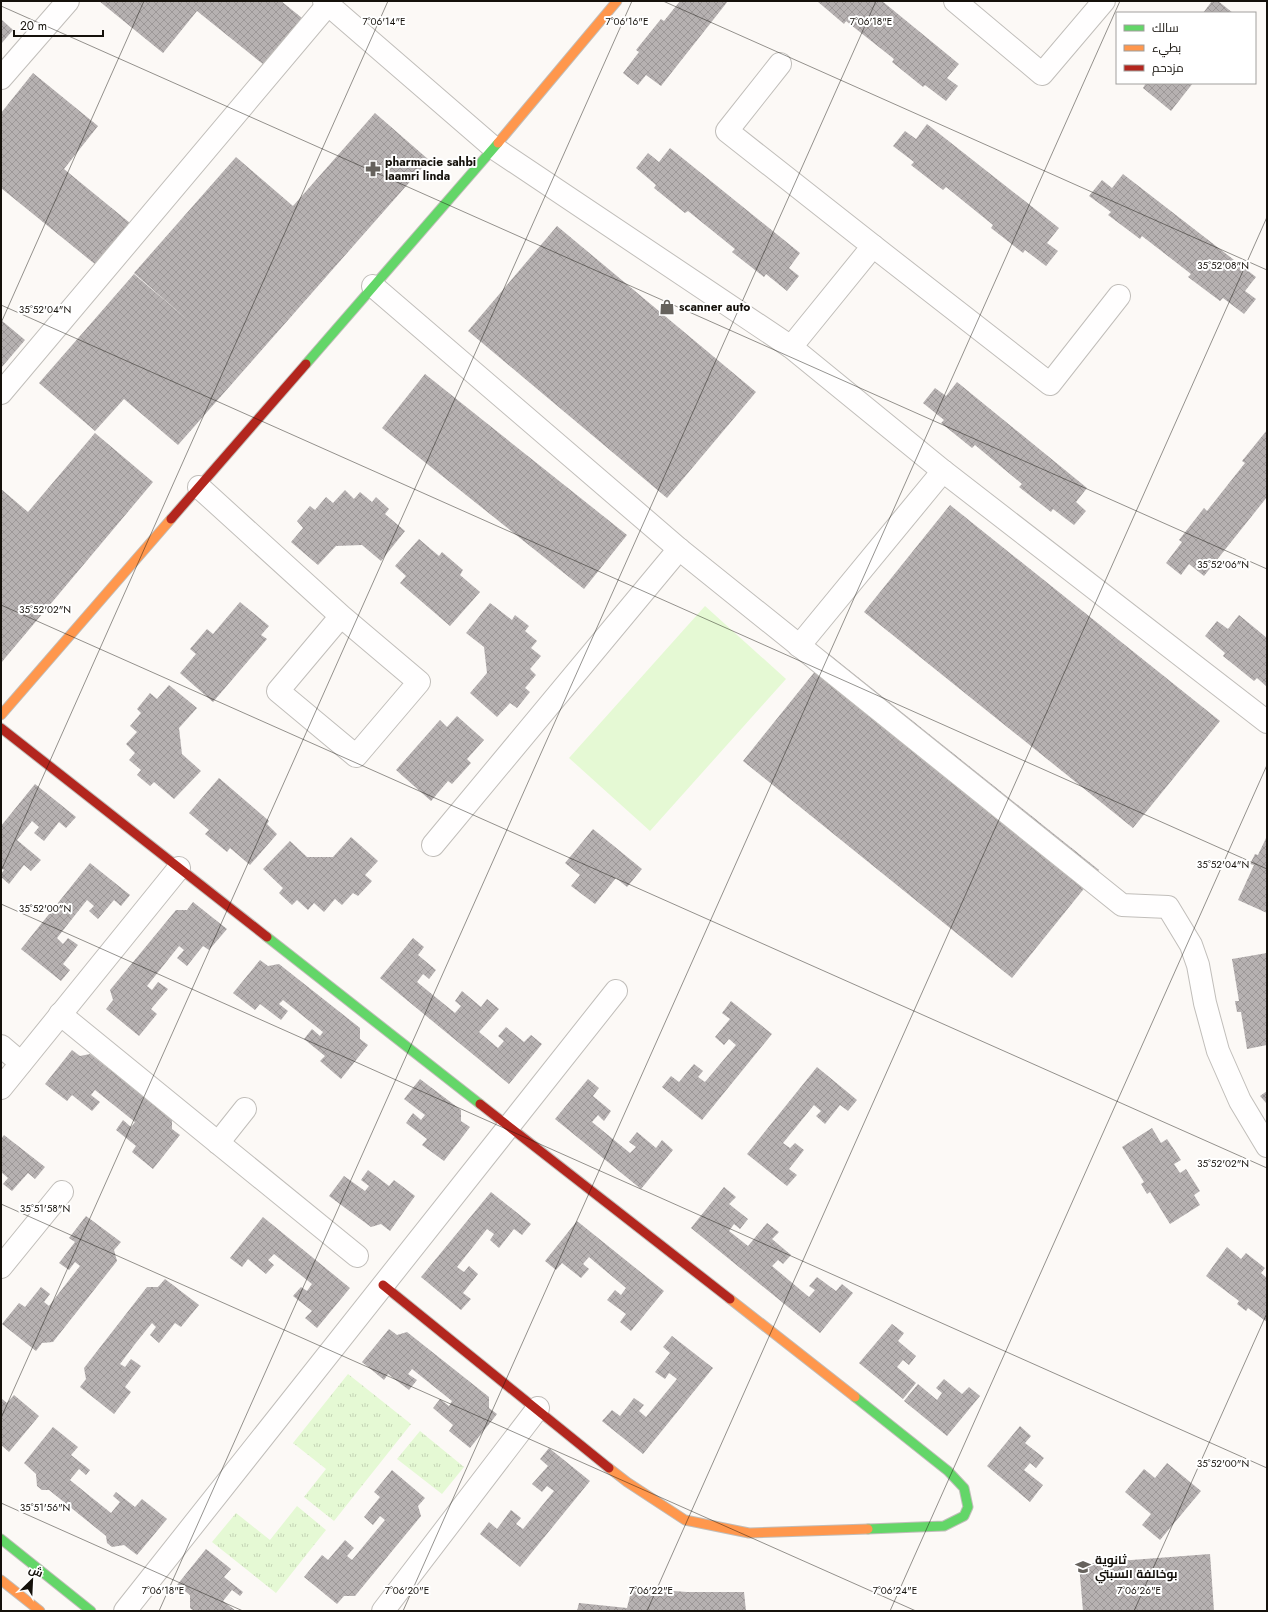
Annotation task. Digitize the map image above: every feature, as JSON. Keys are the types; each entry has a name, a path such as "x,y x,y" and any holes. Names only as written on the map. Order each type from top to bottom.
{"street":[{"path":"1,78 68,1"},
{"path":"1,715 494,148 616,1"},
{"path":"955,1 1042,74 1104,1"},
{"path":"1,393 328,2 494,148 791,347 943,471 1267,722"},
{"path":"780,64 727,131 1050,384 1119,296"},
{"path":"791,347 873,246"},
{"path":"373,286 679,550 1122,905 1168,907 1191,945 1198,965 1205,1003 1218,1051 1240,1100 1267,1146"},
{"path":"799,646 943,471"},
{"path":"199,487 341,616 419,682 356,756 278,691 341,616"},
{"path":"433,845 679,550"},
{"path":"1,728 822,1370 948,1471 964,1488 968,1507 964,1516 944,1526 749,1533 685,1520 627,1482 538,1408 382,1285"},
{"path":"1,1088 179,868"},
{"path":"125,1611 616,991"},
{"path":"60,1014 358,1256"},
{"path":"1,1046 21,1062"},
{"path":"218,1143 245,1109"},
{"path":"1,1267 62,1192"},
{"path":"383,1611 538,1408"},
{"path":"1,1539 91,1611"},
{"path":"1,1580 40,1611"}],"green space":[{"path":"705,606 786,679 650,831 569,758"},
{"path":"348,1374 411,1424 334,1521 304,1497 326,1469 293,1443"},
{"path":"420,1431 464,1467 442,1494 397,1459"},
{"path":"297,1506 326,1530 276,1593 212,1542 236,1513 270,1540"}],"building":[{"path":"99,1 281,1 302,18 264,65 197,11 163,53"},
{"path":"680,1 728,1 661,86 646,75 638,85 623,73 639,52 636,50 661,19 664,21"},
{"path":"817,1 882,1 959,64 947,78 958,86 946,101 925,85 923,87 892,62 894,59 846,21 844,24"},
{"path":"1212,1 1218,1 1232,12 1204,12"},
{"path":"1,19 13,30 1,44"},
{"path":"33,73 98,126 64,169 130,223 96,265 1,188 1,113"},
{"path":"1145,84 1192,84 1171,111 1143,88"},
{"path":"375,113 429,160 178,445 124,399 95,431 39,383 134,274 191,323 134,273 236,157 293,206"},
{"path":"927,124 1059,228 1047,243 1058,251 1046,266 1025,250 1023,253 991,228 993,225 946,187 943,190 911,165 914,162 893,146 905,131 916,139"},
{"path":"670,148 800,253 789,268 799,276 787,291 766,274 764,277 732,252 735,249 688,211 685,213 654,188 656,185 636,168 648,153 659,162"},
{"path":"1123,174 1256,277 1245,291 1256,299 1244,314 1223,298 1220,301 1188,277 1191,274 1142,236 1140,239 1108,215 1111,212 1089,196 1102,180 1112,188"},
{"path":"557,226 756,392 667,498 468,331"},
{"path":"1,320 25,340 1,368"},
{"path":"425,374 627,535 584,589 382,428"},
{"path":"957,382 1087,488 1076,502 1086,511 1074,525 1053,509 1051,512 1019,487 1022,484 975,445 972,448 941,423 944,420 923,403 935,388 946,396"},
{"path":"1267,430 1267,497 1204,576 1189,564 1181,575 1166,563 1182,542 1179,540 1204,508 1207,511 1245,463 1242,461"},
{"path":"95,433 153,482 1,663 1,489 28,512"},
{"path":"345,490 354,499 360,492 372,502 376,497 389,509 385,514 405,531 381,561 362,545 336,546 318,565 291,542 303,528 297,521 310,506 315,510 326,497 333,503"},
{"path":"950,505 1220,721 1133,828 864,612"},
{"path":"419,539 439,556 442,552 463,570 460,575 480,592 450,626 400,583 406,576 395,566"},
{"path":"240,602 269,626 261,635 267,639 213,702 180,673 196,654 190,649 207,629 213,634"},
{"path":"490,603 512,620 515,615 529,626 525,631 537,641 531,648 541,656 530,669 536,675 525,688 530,692 517,708 510,703 497,717 470,693 487,673 484,647 466,633"},
{"path":"1239,615 1267,638 1267,687 1257,678 1254,681 1223,656 1225,653 1205,636 1217,621 1228,629"},
{"path":"829,654 1099,870 1012,978 743,761"},
{"path":"169,685 197,708 179,728 182,754 201,771 174,799 154,782 150,786 137,775 141,770 129,760 135,753 126,744 137,732 130,726 141,713 137,709 150,693 157,699"},
{"path":"457,716 484,740 467,759 471,763 452,784 448,781 431,801 396,770 440,720 447,727"},
{"path":"219,778 269,821 267,824 277,834 250,865 230,848 227,852 205,834 209,830 189,813"},
{"path":"35,784 76,817 66,828 59,822 44,841 34,833 39,827 32,821 17,840 41,860 31,871 24,865 9,884 1,877 4,870 1,868 1,826"},
{"path":"593,829 642,869 627,887 616,878 595,904 571,886 580,875 565,863"},
{"path":"1267,836 1267,913 1238,900 1254,865 1250,864 1255,854 1258,855"},
{"path":"351,837 378,861 365,875 372,881 358,896 353,893 342,905 335,899 324,912 314,903 308,910 297,900 292,905 279,893 283,888 263,869 290,841 307,857 333,857"},
{"path":"90,863 130,895 121,906 114,900 98,919 89,911 94,906 87,900 57,938 63,944 68,938 78,945 63,964 70,970 61,981 21,949"},
{"path":"193,902 227,929 209,950 203,946 187,966 177,958 184,950 179,946 147,986 152,990 158,982 168,989 151,1009 157,1014 139,1036 106,1009 113,1000 110,990 176,910 187,910"},
{"path":"413,938 424,947 418,955 436,970 429,979 423,974 417,982 455,1013 461,1006 455,1001 462,991 481,1007 487,999 499,1009 479,1032 498,1048 504,1041 498,1036 506,1027 524,1042 531,1035 542,1044 509,1084 380,978"},
{"path":"1267,953 1267,1045 1247,1049 1241,1012 1237,1012 1235,1001 1239,1001 1232,959"},
{"path":"260,960 268,966 279,964 360,1028 360,1039 368,1045 341,1079 320,1061 325,1056 304,1039 312,1029 320,1036 323,1032 283,1000 279,1004 288,1011 281,1020 260,1004 255,1010 233,993"},
{"path":"731,1001 772,1034 702,1120 662,1087 671,1076 679,1082 694,1064 703,1071 698,1077 705,1082 736,1045 729,1039 724,1045 715,1037 730,1019 722,1013"},
{"path":"72,1050 80,1056 90,1054 172,1118 172,1129 180,1135 153,1169 132,1152 136,1146 116,1130 123,1120 131,1127 135,1122 95,1090 91,1095 100,1102 92,1111 72,1095 67,1101 45,1084"},
{"path":"817,1067 857,1100 848,1111 840,1105 825,1124 816,1116 821,1111 814,1105 783,1143 790,1148 795,1143 804,1150 789,1169 797,1175 787,1186 747,1154"},
{"path":"420,1079 461,1110 461,1121 470,1127 444,1161 422,1145 427,1139 406,1123 413,1113 421,1120 425,1115 404,1099"},
{"path":"588,1079 599,1088 593,1096 611,1111 604,1121 598,1115 592,1122 630,1153 636,1147 629,1142 637,1132 656,1148 662,1140 673,1150 641,1189 555,1119"},
{"path":"1267,1091 1267,1104 1260,1096"},
{"path":"1152,1128 1161,1143 1167,1139 1181,1160 1174,1164 1180,1173 1186,1169 1200,1191 1194,1195 1200,1205 1170,1224 1150,1192 1147,1194 1141,1184 1144,1182 1122,1147"},
{"path":"4,1135 45,1167 35,1179 28,1173 12,1191 3,1184 8,1178 1,1172 1,1139"},
{"path":"368,1170 389,1186 394,1180 415,1196 390,1231 381,1224 371,1227 329,1196 344,1176 365,1191 369,1186 361,1180"},
{"path":"724,1187 736,1197 729,1204 748,1219 740,1229 734,1224 729,1231 748,1246 767,1223 779,1232 772,1239 791,1255 783,1264 778,1260 772,1266 809,1297 815,1290 809,1286 817,1277 836,1291 842,1284 853,1293 820,1333 691,1228"},
{"path":"491,1192 531,1224 522,1235 514,1229 499,1248 490,1240 494,1234 487,1229 457,1267 464,1272 469,1266 478,1274 463,1293 471,1299 461,1310 421,1277"},
{"path":"86,1216 121,1242 114,1250 117,1261 53,1342 42,1343 36,1351 2,1324 19,1303 25,1307 41,1287 50,1294 44,1302 49,1306 80,1266 75,1262 69,1270 59,1263 75,1242 69,1238"},
{"path":"263,1217 350,1288 317,1328 305,1318 312,1311 293,1296 301,1287 307,1291 312,1284 274,1254 268,1260 274,1265 266,1274 248,1259 242,1267 230,1258"},
{"path":"577,1221 664,1291 631,1331 620,1322 626,1314 607,1300 615,1290 621,1295 626,1288 589,1257 583,1264 589,1269 581,1278 562,1263 556,1270 545,1261"},
{"path":"1227,1247 1241,1259 1246,1253 1265,1268 1261,1273 1267,1278 1267,1322 1248,1308 1246,1311 1237,1304 1239,1301 1206,1276"},
{"path":"165,1279 199,1305 181,1327 175,1323 159,1343 150,1335 156,1327 152,1323 135,1344 120,1364 125,1367 131,1359 141,1366 125,1387 131,1392 114,1414 80,1387 86,1379 84,1368 147,1287 158,1287"},
{"path":"892,1324 904,1333 898,1341 916,1356 909,1365 903,1360 897,1367 916,1383 903,1399 859,1363"},
{"path":"389,1329 397,1335 407,1332 489,1397 489,1408 497,1414 470,1448 449,1431 453,1425 433,1408 440,1399 449,1406 452,1401 412,1369 408,1374 417,1380 409,1390 388,1374 384,1380 362,1362"},
{"path":"672,1336 713,1368 643,1454 602,1421 612,1410 620,1416 634,1398 644,1405 639,1411 646,1417 677,1379 669,1373 665,1379 655,1372 670,1353 663,1347"},
{"path":"944,1379 962,1394 969,1387 980,1396 947,1436 904,1401 918,1384 937,1400 942,1393 936,1388"},
{"path":"14,1395 39,1416 9,1452 1,1445 1,1398 7,1403"},
{"path":"1020,1426 1031,1436 1025,1443 1044,1458 1036,1468 1030,1463 1024,1470 1043,1485 1030,1502 987,1466"},
{"path":"53,1427 78,1447 71,1455 90,1470 86,1475 79,1469 70,1480 91,1497 111,1513 120,1502 113,1496 116,1492 135,1507 142,1499 167,1519 137,1555 124,1545 112,1547 107,1543 106,1536 49,1490 42,1490 37,1486 36,1474 24,1463"},
{"path":"549,1448 590,1481 520,1567 480,1534 489,1522 497,1529 511,1510 521,1518 516,1524 523,1529 554,1491 547,1486 542,1492 532,1484 548,1466 540,1459"},
{"path":"1167,1463 1201,1491 1160,1540 1142,1525 1151,1514 1125,1492 1144,1469 1155,1478"},
{"path":"392,1470 425,1498 418,1506 421,1516 355,1596 344,1596 337,1604 304,1577 322,1555 328,1560 345,1540 354,1548 347,1556 352,1560 385,1520 380,1516 373,1525 364,1517 380,1497 374,1492"},
{"path":"206,1549 231,1569 224,1577 243,1592 240,1596 232,1590 223,1601 236,1611 194,1611 190,1608 190,1595 177,1585"},
{"path":"1210,1554 1214,1611 1083,1611 1079,1564"},
{"path":"632,1588 687,1592 744,1592 746,1611 577,1611 579,1603 627,1608"}],"traffic: fast":[{"path":"306,364 498,143"},
{"path":"267,937 480,1104"},
{"path":"855,1397 948,1471 964,1488 968,1507 964,1516 944,1526 868,1529"},
{"path":"1,1539 91,1611"}],"traffic: slow":[{"path":"498,143 617,1"},
{"path":"1,715 171,519"},
{"path":"730,1299 855,1397"},
{"path":"609,1468 627,1482 685,1520 749,1533 868,1529"},
{"path":"1,1580 40,1611"}],"traffic: jam":[{"path":"171,519 306,364"},
{"path":"1,728 267,937"},
{"path":"480,1104 730,1299"},
{"path":"383,1285 609,1468"}],"place":[{"name":"pharmacie sahbi laamri linda","path":"373,169"},
{"name":"scanner auto","path":"667,307"},
{"name":"ثانوية بوخالفة السبتي","path":"1083,1567"}]}
